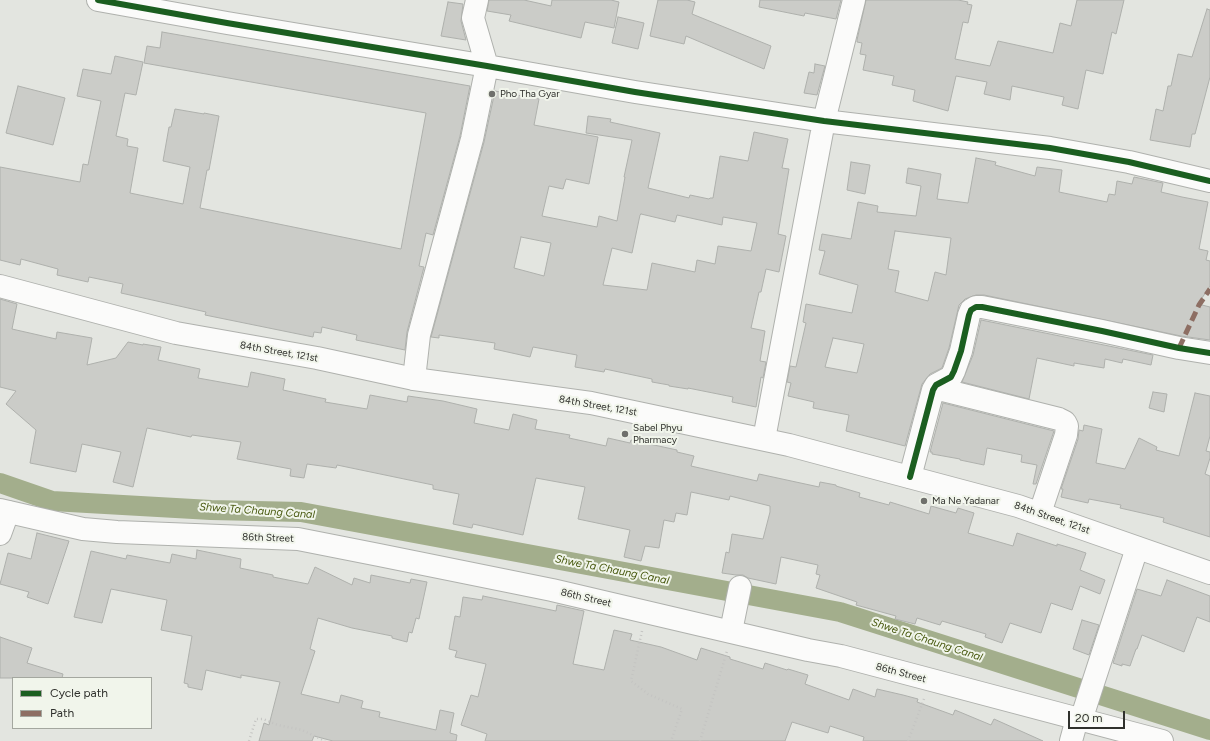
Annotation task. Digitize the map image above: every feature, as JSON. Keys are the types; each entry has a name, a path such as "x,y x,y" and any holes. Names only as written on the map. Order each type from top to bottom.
{"street":[{"path":"103,0 219,22 635,92 824,121 1050,148 1129,162 1210,181"},
{"path":"414,378 420,335 472,139 487,66 473,18 477,0"},
{"path":"764,439 824,121 854,0"},
{"name":"84th Street, 121st","path":"0,286 176,333 317,358 414,378 591,402 764,439 1018,506 1210,574"},
{"path":"910,477 935,388 951,377 961,351 969,315 971,310 976,307 1102,331 1178,348 1210,353"},
{"path":"935,388 1059,419 1065,422 1067,426 1066,435 1040,513"},
{"path":"0,534 4,511"},
{"name":"86th Street","path":"4,511 75,527 97,530 298,539 520,583 808,650 841,656 931,681 1082,715 1162,741"},
{"path":"1071,741 1082,715 1137,548"},
{"path":"732,632 738,597"}],"path":[{"path":"647,612 631,680 648,694 682,709 671,741"},
{"path":"700,741 732,632"},
{"path":"908,741 931,681"},
{"path":"249,741 256,719 263,719 302,730 325,741"},
{"path":"314,741 315,737"}],"building":[{"path":"489,0 524,0 551,6 552,0 611,0 619,2 614,28 585,22 581,38 509,21 511,15 487,11"},
{"path":"658,0 687,0 695,2 692,14 771,46 764,69 686,36 684,44 650,36"},
{"path":"760,0 841,0 836,19 805,13 804,16 759,7"},
{"path":"866,0 958,0 968,2 967,4 972,5 968,23 963,22 955,59 990,66 998,41 1053,53 1060,23 1071,26 1077,0 1124,0 1116,34 1112,32 1103,74 1086,70 1078,109 1062,105 1064,97 1012,86 1010,100 984,94 987,82 956,76 948,111 913,101 915,90 892,85 894,76 863,70 866,55 860,54 862,43 857,42 857,40"},
{"path":"448,2 463,4 461,21 466,40 441,36"},
{"path":"1207,9 1210,10 1210,77 1195,134 1192,134 1190,147 1150,140 1156,109 1163,111 1168,86 1171,86 1178,54 1192,57"},
{"path":"618,17 644,23 638,49 612,43"},
{"path":"162,32 470,86 460,136 433,235 426,233 419,266 424,267 407,332 405,350 356,340 357,335 322,327 321,333 314,332 313,337 205,315 206,312 121,293 123,284 89,277 88,282 57,275 58,269 21,259 20,265 0,260 0,167 80,182 83,164 88,165 101,101 77,96 83,69 111,74 115,56 143,62 136,95 125,93 116,136 128,139 127,146 138,148 130,193 183,204 190,167 163,161 169,127 171,127 175,109 219,116 200,208 401,249 426,113 144,63 147,46 160,48"},
{"path":"815,64 825,66 817,95 804,93 809,72 814,73"},
{"path":"18,86 65,98 53,145 6,133"},
{"path":"495,91 539,99 534,125 598,137 589,184 566,179 563,189 549,186 542,216 597,227 599,216 617,221 632,140 586,133 588,116 611,119 610,122 660,133 648,188 689,198 690,195 709,199 713,198 720,156 748,161 754,132 788,139 782,168 789,169 778,234 786,236 779,272 766,269 751,328 765,331 760,361 766,362 763,378 761,377 756,407 732,402 733,397 688,388 669,386 652,382 652,379 605,369 604,372 575,367 577,355 533,347 530,357 494,349 495,343 439,335 439,338 431,337 484,142","holes":["641,214 675,222 677,215 722,225 723,217 757,223 751,251 718,246 715,264 697,260 695,272 652,263 647,290 603,285 612,248 632,253","521,237 551,243 544,276 514,268"]},
{"path":"976,158 996,162 995,165 1035,176 1037,167 1062,170 1059,192 1107,202 1109,194 1115,195 1117,181 1132,184 1134,177 1163,183 1161,192 1208,202 1199,249 1208,251 1206,260 1210,261 1210,286 1198,304 1210,307 1210,340 1181,336 984,295 976,295 965,299 959,305 949,348 942,368 930,374 922,384 905,446 846,431 849,415 813,408 814,402 788,396 791,383 787,382 790,366 796,367 806,323 803,322 806,304 852,313 858,285 819,274 825,251 819,250 822,234 851,239 858,202 878,206 877,212 916,216 921,186 906,183 908,168 941,174 937,199 968,203","holes":["895,231 951,238 946,275 935,272 928,301 895,292 899,271 888,269","833,338 864,344 857,373 825,367"]},
{"path":"851,162 870,165 865,194 847,190"},
{"path":"0,299 17,304 12,329 56,339 57,332 92,338 87,365 116,358 128,342 161,347 158,360 200,369 198,378 248,387 251,372 285,379 283,390 326,399 325,402 367,409 370,395 407,402 408,396 443,401 477,409 474,423 509,430 513,414 537,420 535,429 570,435 569,438 606,446 608,438 630,443 631,440 677,450 677,452 694,456 691,466 757,481 759,474 819,487 820,482 836,485 860,493 859,497 889,505 890,502 929,514 931,506 956,513 958,508 974,513 968,533 1013,546 1017,533 1057,546 1057,544 1086,553 1080,570 1105,580 1100,594 1080,586 1072,610 1051,603 1041,633 1010,623 1002,643 985,637 986,634 942,621 940,625 917,618 915,624 895,619 896,616 856,605 857,602 816,588 820,575 816,574 818,565 781,557 776,584 748,578 743,575 722,573 726,552 729,553 732,534 763,539 770,512 770,506 730,496 729,500 691,492 687,515 676,513 674,522 664,520 659,548 645,546 641,561 624,557 630,530 578,519 585,487 536,478 523,535 473,524 472,528 453,524 459,494 433,489 433,485 337,465 336,468 307,464 304,478 290,476 291,469 237,459 241,442 192,435 191,437 147,428 133,487 113,482 121,452 82,444 76,472 30,463 36,430 6,404 16,391 0,387"},
{"path":"981,320 1153,355 1151,365 1123,359 1122,363 1105,359 1104,368 1074,363 1074,366 1037,358 1029,399 962,382 973,355"},
{"path":"1153,392 1167,394 1164,412 1149,408"},
{"path":"1195,393 1210,396 1210,436 1206,451 1210,452 1210,458 1205,474 1210,476 1210,537 1163,522 1164,518 1120,508 1121,505 1089,499 1088,503 1061,497 1063,489 1061,489 1078,439 1079,430 1083,431 1084,425 1102,429 1096,463 1125,469 1139,438 1157,447 1156,450 1179,456"},
{"path":"943,403 1054,431 1036,484 1033,484 1037,465 1021,462 1022,455 987,448 984,465 932,454 932,452 930,452"},
{"path":"37,533 69,541 48,604 27,597 29,592 0,584 8,553 31,559"},
{"path":"197,550 241,559 240,568 273,575 273,577 308,584 315,567 352,585 354,578 370,583 371,575 410,583 411,579 427,582 419,619 416,618 412,633 409,632 407,642 392,638 392,636 352,628 318,618 310,649 315,651 301,694 339,703 341,695 363,701 361,708 380,712 379,717 436,730 440,710 454,713 450,733 457,735 456,741 333,741 314,736 312,741 259,741 264,723 269,725 280,682 241,675 241,678 206,670 202,690 188,687 188,684 184,683 192,636 161,630 167,600 111,589 102,623 74,617 91,551 126,559 127,555 170,563 172,554 196,559"},
{"path":"1167,580 1210,596 1210,622 1197,617 1184,652 1142,635 1130,666 1122,664 1122,666 1113,663 1137,589 1161,596"},
{"path":"483,596 556,611 557,605 584,611 573,664 604,670 614,630 632,634 630,640 661,647 697,660 701,648 763,669 765,663 787,670 788,669 808,675 805,684 849,700 853,689 875,697 877,689 903,695 918,699 917,702 953,715 955,710 991,725 994,719 1043,741 863,741 864,737 830,726 828,733 792,722 785,741 485,741 487,734 461,725 471,695 478,697 486,664 455,657 457,651 449,649 455,616 460,617 463,597 482,600"},
{"path":"1082,620 1099,625 1089,655 1073,649"},
{"path":"0,637 32,648 27,663 63,674 62,677 0,678"}],"waterway":[{"name":"Shwe Ta Chaung Canal","path":"0,483 52,501 211,510 301,512 840,612 1210,730"}],"marked path":[{"path":"1179,348 1199,305 1210,289"}],"cycle path":[{"path":"98,0 635,92 824,121 1050,148 1129,162 1210,181"},
{"path":"910,477 933,390 936,385 951,377 961,351 969,315 971,310 976,307 1210,353"}],"place":[{"name":"Pho Tha Gyar","path":"492,94"},
{"name":"Sabel Phyu Pharmacy","path":"625,434"},
{"name":"Ma Ne Yadanar","path":"924,501"}]}
